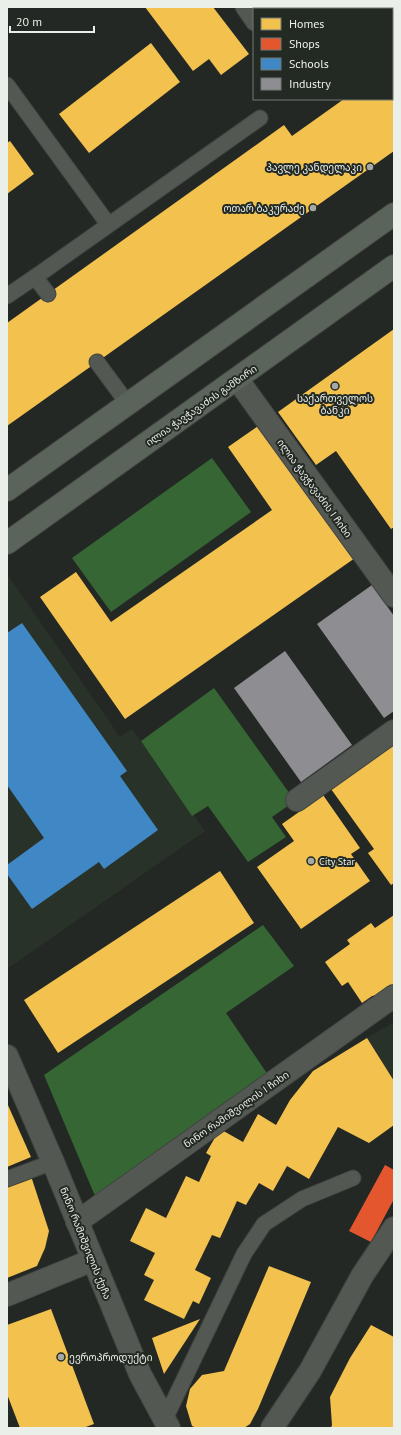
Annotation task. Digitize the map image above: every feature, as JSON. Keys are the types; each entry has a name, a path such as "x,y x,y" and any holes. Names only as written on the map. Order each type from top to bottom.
{"main road":[{"path":"7,490 394,214"},
{"name":"ილია ჭავჭავაძის გამზირი","path":"7,543 237,380 394,266"}],"street":[{"name":"ილია ჭავჭავაძის I ჩიხი","path":"237,380 394,596"},
{"path":"297,800 394,731"},
{"name":"ნინო რამიშვილის I ჩიხი","path":"77,1222 394,996"},
{"name":"ნინო რამიშვილის ქუჩა","path":"7,1056 53,1162 140,1374 167,1425"},
{"path":"272,1428 310,1371 362,1276 394,1228"},
{"path":"7,1294 93,1260"}],"lane":[{"path":"243,7 253,22"},
{"path":"7,85 108,224"},
{"path":"7,296 260,118"},
{"path":"35,277 48,294"},
{"path":"97,362 128,404"},
{"path":"7,1179 53,1162"},
{"path":"167,1425 244,1254 264,1224 302,1199 353,1178"}],"shaded area":[{"path":"7,574 120,737 132,729 205,831 7,969"},
{"path":"394,1022 394,1081 367,1038"}],"green space":[{"path":"212,458 251,512 111,612 72,558"},
{"path":"214,688 295,801 272,817 286,837 248,862 208,806 192,816 141,741"},
{"path":"263,925 294,966 226,1013 268,1075 95,1196 44,1075"}],"building: Homes":[{"path":"145,7 213,7 249,54 221,75 209,59 193,71"},
{"path":"292,7 381,8 293,8"},
{"path":"393,25 394,151 7,426 7,323 284,125 292,136 343,100 393,100"},
{"path":"151,43 180,82 89,153 59,114"},
{"path":"10,141 34,174 7,194 7,143"},
{"path":"394,329 394,527 391,529 336,451 316,465 278,412"},
{"path":"261,424 355,558 125,719 40,597 76,572 111,622 272,510 228,447"},
{"name":"City Star","path":"394,744 394,883 391,885 368,853 374,849 331,789"},
{"name":"City Star","path":"323,795 360,848 351,854 370,881 301,929 257,867 294,841 282,824"},
{"path":"220,871 254,923 58,1053 24,1000"},
{"path":"394,915 394,990 385,994 372,996 362,1003 348,982 342,986 325,962 350,944 347,940 371,923 375,928"},
{"path":"367,1038 394,1081 394,1125 369,1143 338,1127 309,1179 287,1166 273,1191 259,1183 246,1205 237,1201 220,1238 212,1235 195,1270 211,1278 199,1304 193,1301 184,1319 144,1300 154,1280 144,1275 155,1253 130,1241 146,1208 166,1218 186,1176 199,1182 211,1156 206,1153 220,1129 243,1142 258,1114 276,1125 290,1100 313,1071"},
{"path":"7,1103 31,1157 7,1167"},
{"path":"31,1176 49,1231 45,1248 37,1266 7,1278 7,1186"},
{"path":"269,1266 311,1282 258,1409 250,1424 244,1428 197,1428 192,1426 186,1406 190,1389 202,1375 224,1371"},
{"path":"51,1309 94,1424 83,1428 20,1428 7,1394 7,1325"},
{"path":"200,1319 164,1374 152,1338"},
{"path":"371,1325 394,1337 394,1428 331,1428 330,1397 350,1358"}],"building: Shops":[{"path":"385,1165 394,1170 394,1199 371,1242 349,1231"}],"building: Schools":[{"path":"22,623 127,771 120,776 158,830 104,869 99,862 32,909 7,874 7,865 44,838 7,785 7,633"}],"building: Industry":[{"path":"372,585 394,616 394,711 384,718 317,624"},
{"path":"285,651 352,745 301,782 234,688"}],"place":[{"name":"პავლე კანდელაკი","path":"370,167"},
{"name":"ოთარ ბაკურაძე","path":"313,208"},
{"name":"საქართველოს ბანკი","path":"335,386"},
{"name":"City Star","path":"311,861"},
{"name":"ევროპროდუქტი","path":"61,1357"}]}
